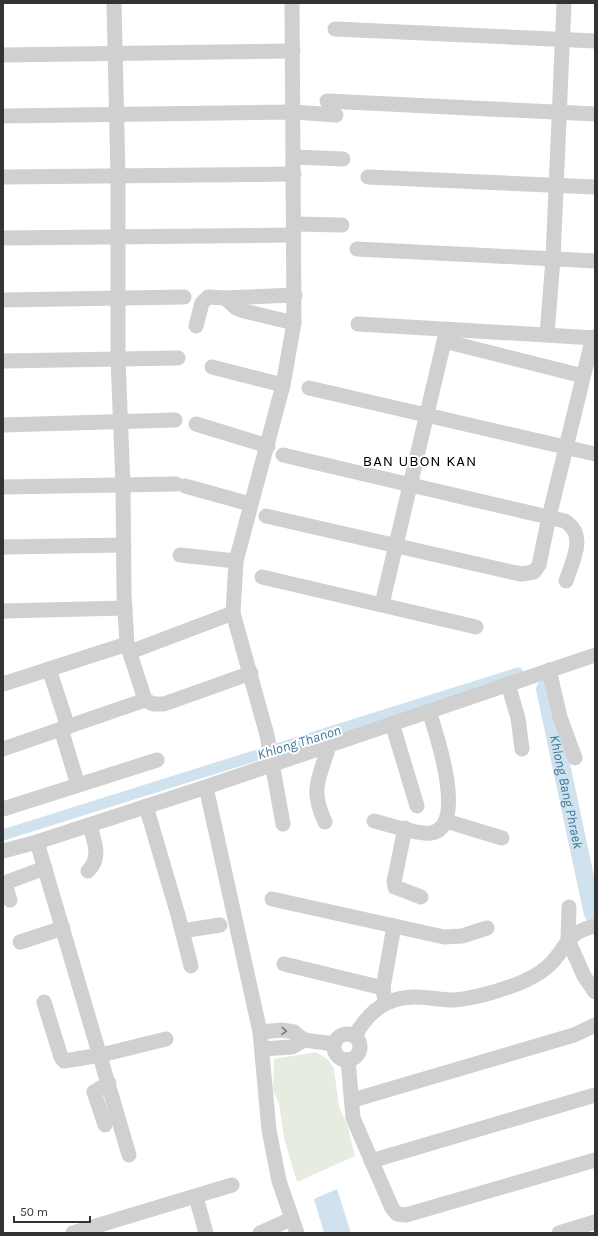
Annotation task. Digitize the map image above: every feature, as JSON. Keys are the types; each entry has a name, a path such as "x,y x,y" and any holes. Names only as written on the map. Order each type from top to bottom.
{"street":[{"path":"114,3 115,115 118,176 118,359 123,485 125,608 129,648 145,700"},
{"path":"283,824 267,735 233,613 236,561 250,504 268,446 283,385 294,323 292,3"},
{"path":"547,334 553,259 558,113 564,3"},
{"path":"335,29 595,41"},
{"path":"3,55 293,51"},
{"path":"327,101 595,114"},
{"path":"3,116 293,112 336,115"},
{"path":"294,157 343,159"},
{"path":"3,177 294,174"},
{"path":"368,177 595,187"},
{"path":"3,238 118,237 342,226"},
{"path":"357,249 595,261"},
{"path":"196,326 202,303 208,297 225,298 295,295"},
{"path":"3,300 184,297"},
{"path":"225,298 231,305 244,311 294,323"},
{"path":"266,516 511,572 529,574 534,572 539,565 583,376 594,338 547,334 446,335 358,324"},
{"path":"446,335 583,376"},
{"path":"382,604 446,335"},
{"path":"3,361 178,358"},
{"path":"212,367 283,385"},
{"path":"309,388 595,454"},
{"path":"3,424 175,420"},
{"path":"196,424 268,446"},
{"path":"283,455 564,521 576,530 578,539 576,551 566,580"},
{"path":"3,487 180,485 250,504"},
{"path":"3,548 124,545"},
{"path":"180,555 236,561"},
{"path":"262,577 476,627"},
{"path":"3,611 125,608"},
{"path":"3,684 49,669 129,648 233,613"},
{"path":"3,850 37,842 206,787 272,760 328,745 595,655"},
{"path":"49,669 78,785"},
{"path":"549,670 560,717 575,758"},
{"path":"3,749 145,700 153,704 164,704 250,673"},
{"path":"508,684 518,718 522,749"},
{"path":"374,821 429,834 441,828 446,821 448,811 447,787 442,754 429,711"},
{"path":"392,723 417,806"},
{"path":"325,822 316,801 316,789 328,745"},
{"path":"3,809 157,760"},
{"path":"206,787 260,1032 269,1130 279,1181 297,1233"},
{"path":"146,806 191,966"},
{"path":"446,821 502,838"},
{"path":"88,871 97,859 97,852 90,825"},
{"path":"405,828 394,882 395,888 421,897"},
{"path":"37,842 101,1055 129,1155"},
{"path":"10,900 6,887 7,882 45,868"},
{"path":"272,899 452,938 487,928"},
{"path":"569,907 568,940 584,976 595,992"},
{"path":"182,931 220,925"},
{"path":"386,1003 382,988 394,926"},
{"path":"355,1036 363,1021 386,1003 414,997 453,1000 483,995 518,984 546,968 568,940 578,931 590,927"},
{"path":"20,942 63,928"},
{"path":"284,964 382,988"},
{"path":"44,1002 61,1057 64,1062 166,1040"},
{"path":"353,1100 574,1035 595,1025"},
{"path":"260,1032 282,1030 294,1032 304,1040 334,1044"},
{"path":"345,1034 355,1036 360,1045 360,1050 358,1055 348,1060 343,1060 335,1054 334,1044 336,1039 345,1034"},
{"path":"262,1049 292,1047 304,1040"},
{"path":"348,1060 353,1100 353,1118 392,1208 397,1214 406,1215 595,1160"},
{"path":"105,1125 94,1092 109,1083"},
{"path":"371,1161 595,1095"},
{"path":"73,1233 232,1185"},
{"path":"196,1197 206,1233"},
{"path":"260,1233 291,1219"},
{"path":"559,1233 595,1222"}],"shaded area":[{"path":"316,1052 327,1059 334,1068 339,1107 347,1124 355,1156 297,1182 284,1138 279,1103 273,1091 274,1059"}],"water":[{"path":"337,1189 351,1233 324,1233 314,1199"}],"waterway":[{"name":"Khlong Thanon","path":"3,835 518,673"},
{"name":"Khlong Bang Phraek","path":"545,689 592,910 595,918"}],"district":[{"name":"BAN UBON KAN","path":"420,461"}]}
